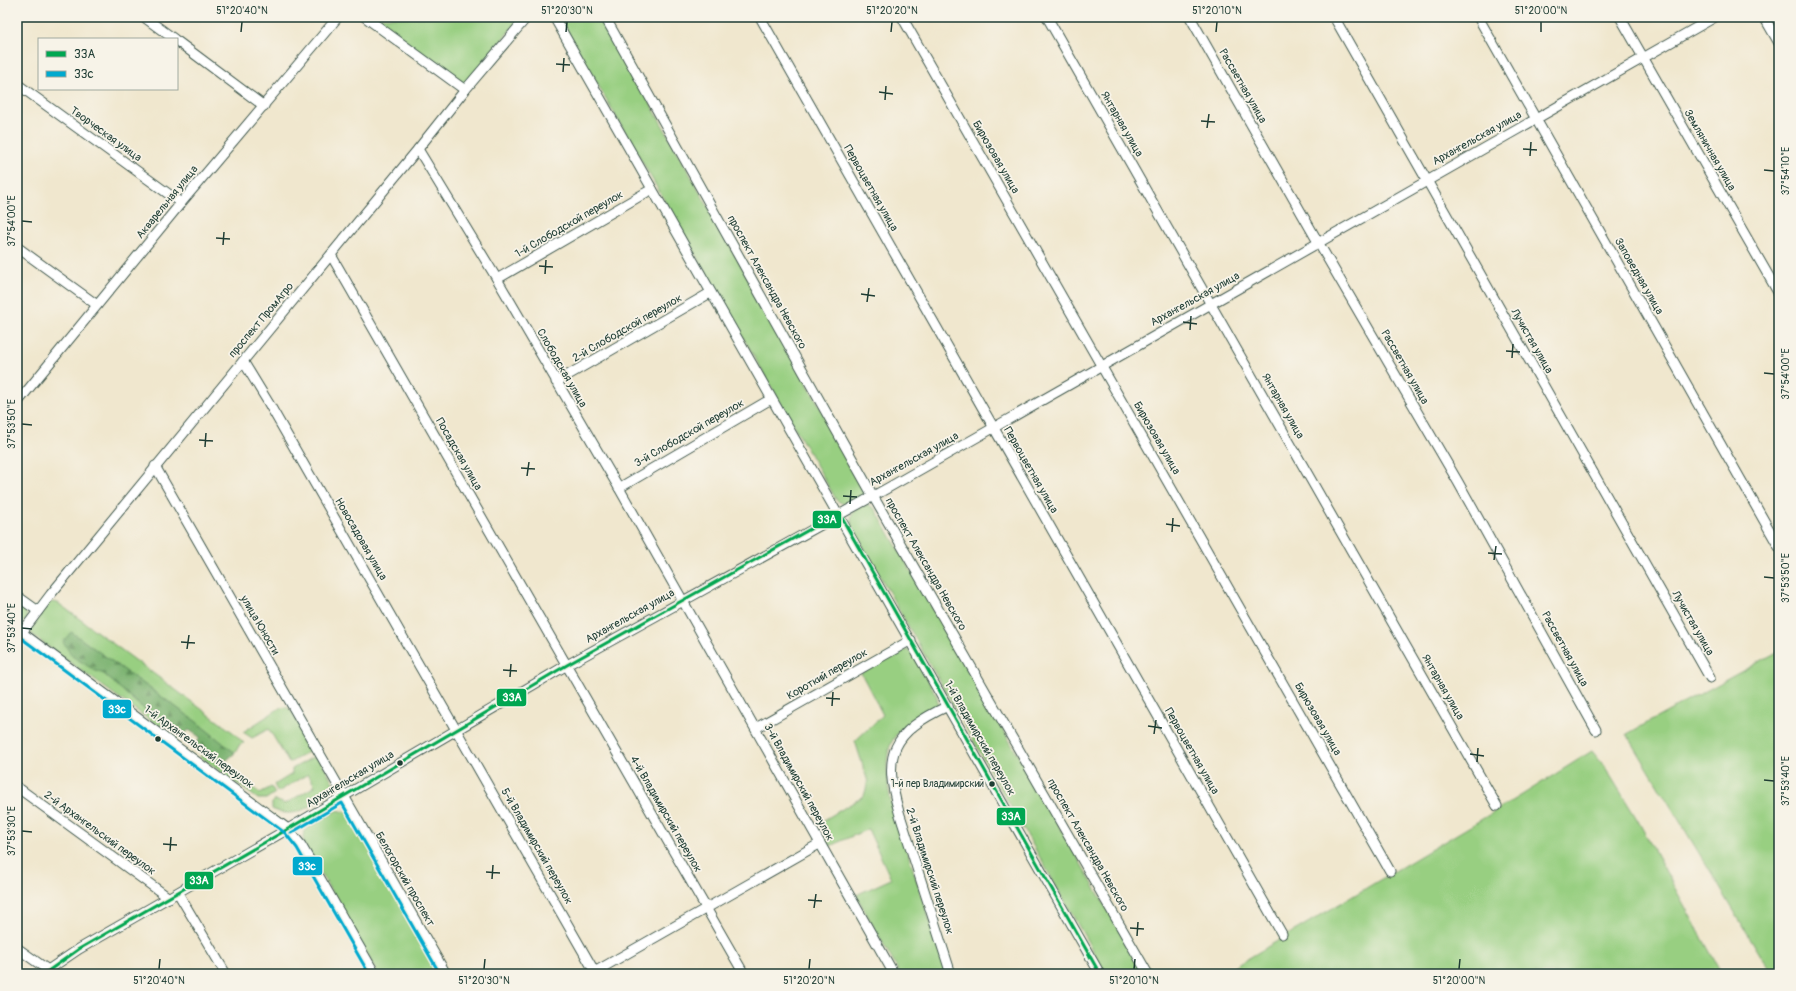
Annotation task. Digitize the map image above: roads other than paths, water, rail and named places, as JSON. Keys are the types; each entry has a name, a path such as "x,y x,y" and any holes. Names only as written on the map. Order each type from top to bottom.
{"street":[{"path":"144,17 173,38"},
{"name":"Акварельная улица","path":"17,403 181,203 338,17"},
{"path":"366,17 465,90"},
{"name":"проспект ПромАгро","path":"19,634 155,466 331,255 526,17"},
{"path":"554,17 710,293 839,513"},
{"name":"проспект Александра Невского","path":"605,17 873,496 1148,974"},
{"name":"Первоцветная улица","path":"760,17 1282,934"},
{"name":"Бирюзовая улица","path":"902,17 1390,871"},
{"name":"Янтарная улица","path":"1047,17 1497,806"},
{"name":"Рассветная улица","path":"1190,17 1318,242 1462,489 1596,730"},
{"name":"Лучистая улица","path":"1334,17 1710,678"},
{"name":"Заповедная улица","path":"1478,17 1779,547"},
{"name":"Земляничная улица","path":"1620,17 1779,294"},
{"name":"Архангельская улица","path":"46,972 79,949 288,829 566,665 839,513 873,496 1715,17"},
{"path":"1764,17 1779,43"},
{"path":"178,42 264,106"},
{"name":"Творческая улица","path":"17,84 181,203"},
{"name":"Слободская улица","path":"418,149 497,279 619,488 682,601"},
{"name":"1-й Слободской переулок","path":"497,279 652,190"},
{"path":"17,247 97,305"},
{"name":"Посадская улица","path":"331,255 566,665"},
{"name":"2-й Слободской переулок","path":"556,382 710,293"},
{"name":"Новосадовая улица","path":"243,361 457,729"},
{"name":"3-й Слободской переулок","path":"619,488 771,399"},
{"name":"улица Юности","path":"155,466 344,796"},
{"name":"1-й Владимирский переулок","path":"839,513 1100,974"},
{"path":"17,596 38,611"},
{"name":"3-й Владимирский переулок","path":"682,601 756,728 819,844 894,974"},
{"name":"1-й Архангельский переулок","path":"19,634 288,829"},
{"name":"Короткий переулок","path":"756,728 911,640"},
{"name":"4-й Владимирский переулок","path":"566,665 744,974"},
{"name":"2-й Владимирский переулок","path":"948,706 934,712 910,728 902,737 893,752 890,768 892,791 898,812 951,974"},
{"name":"5-й Владимирский переулок","path":"457,729 594,973"},
{"name":"2-й Архангельский переулок","path":"17,787 169,898"},
{"name":"Белогорский проспект","path":"344,796 446,974"},
{"path":"288,829 301,845 375,974"},
{"path":"594,973 819,844"},
{"path":"178,892 226,974"},
{"path":"17,948 46,972"}],"place":[{"name":"1-й пер Владимирский","path":"992,784"}]}
